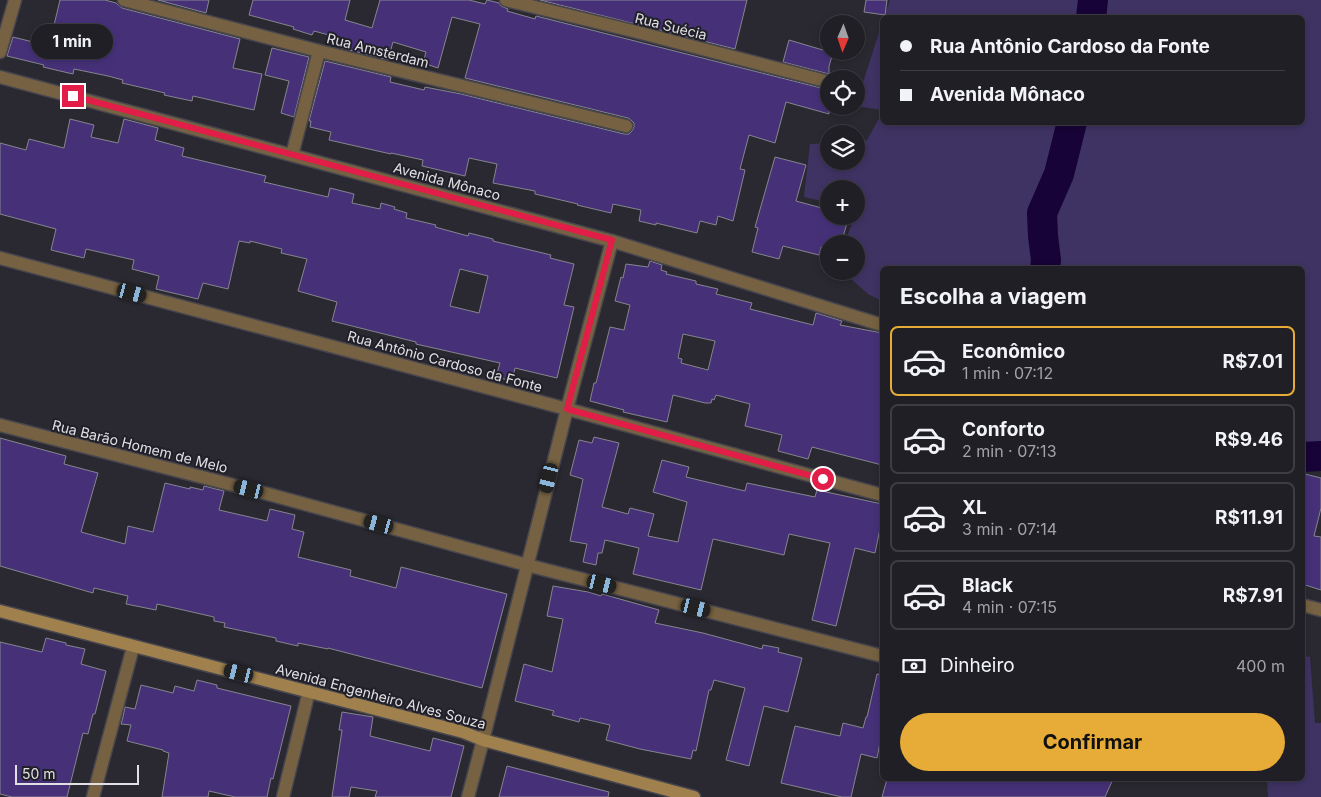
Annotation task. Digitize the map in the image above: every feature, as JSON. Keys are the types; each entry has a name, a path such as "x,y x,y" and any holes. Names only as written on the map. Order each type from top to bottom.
{"main road":[{"name":"Avenida Engenheiro Alves Souza","path":"0,611 463,732 484,740 694,797"}],"street":[{"path":"0,52 15,0"},
{"name":"Rua Amsterdam","path":"124,0 319,51 626,126"},
{"name":"Rua Suécia","path":"506,0 820,80"},
{"path":"292,155 319,51"},
{"name":"Avenida Mônaco","path":"0,77 612,240 880,324"},
{"path":"468,797 612,240"},
{"name":"Rua Antônio Cardoso da Fonte","path":"0,258 880,494"},
{"name":"Rua Barão Homem de Melo","path":"0,426 268,494 527,565 880,655"},
{"path":"1305,606 1321,610"},
{"path":"93,797 134,647"},
{"path":"282,797 309,691"}],"shaded area":[{"path":"890,0 1321,0 1321,456 1305,457 1305,266 880,266 880,300 868,294 852,280 865,280 865,235 848,235 851,225 865,225 865,180 820,180 820,201 804,197 810,144 820,143 820,170 865,170 865,140 867,140 880,117 880,125 1305,125 1305,15 885,15"},
{"path":"880,29 880,110 865,107 865,76"},
{"path":"1305,656 1310,657 1315,723 1321,723 1321,797 1268,797 1267,781 1305,781"}],"building":[{"path":"60,0 105,0 116,3 122,8 240,39 233,68 262,74 254,110 193,96 192,101 164,95 165,93 122,83 123,80 108,76 74,69 73,74 7,56 13,37 49,46"},
{"path":"158,0 209,0 206,13"},
{"path":"253,0 350,0 345,20 372,28 380,0 469,0 485,4 487,0 499,3 508,9 507,11 535,19 536,16 820,88 820,111 786,102 775,143 749,135 740,169 745,170 733,221 718,216 716,225 700,221 697,233 639,221 641,210 613,204 611,213 535,194 535,191 493,183 497,164 469,158 465,176 422,166 423,160 329,140 331,132 310,127 311,121 309,121 325,61 391,77 390,82 424,90 425,87 461,94 624,134 629,134 632,131 634,123 628,118 465,78 480,24 452,17 438,68 423,63 426,52 393,42 388,60 338,47 340,38 314,31 312,35 293,29 294,27 249,15"},
{"path":"540,0 747,0 735,49"},
{"path":"866,0 887,0 885,15 864,12"},
{"path":"789,40 820,49 820,60 831,60 829,70 820,70 820,72 783,62"},
{"path":"272,48 309,57 294,117 281,113 289,81 265,75"},
{"path":"70,119 94,125 91,137 118,143 124,119 158,128 155,140 184,148 182,156 266,176 264,182 328,197 330,188 354,194 352,203 380,209 381,203 407,213 406,218 436,225 435,227 468,236 469,233 493,239 493,241 551,255 550,258 574,264 564,305 574,307 557,378 515,368 512,381 496,377 500,363 416,344 416,342 332,321 337,302 298,291 307,259 281,253 282,249 250,241 250,243 239,241 228,289 203,283 198,299 156,289 159,276 132,269 134,260 86,249 84,258 51,250 56,229 0,214 0,143 26,150 29,139 64,148","holes":["460,269 488,276 479,313 450,306"]},
{"path":"775,157 806,165 796,201 820,208 820,225 846,225 844,235 820,235 819,255 783,246 779,259 752,252 758,228 755,227"},
{"path":"650,261 662,265 661,270 667,272 666,274 696,281 696,284 718,289 716,294 752,303 750,309 813,325 816,313 842,321 840,325 880,333 880,464 812,447 808,459 778,451 782,435 745,426 750,404 716,395 711,403 705,403 673,395 667,422 623,412 624,410 590,401 610,327 624,330 630,305 615,301 626,264 648,267","holes":["683,334 715,341 708,370 681,363 682,359 678,358"]},
{"path":"594,437 619,443 602,507 628,514 630,508 654,514 648,536 678,542 687,502 653,492 662,460 689,467 686,477 745,491 747,483 815,497 817,490 880,504 880,529 875,553 855,548 836,626 812,620 830,543 789,534 784,555 713,539 701,590 633,574 639,548 605,540 602,553 598,553 596,565 583,562 587,544 570,541 583,479 570,475 579,440 592,443"},
{"path":"0,438 66,456 64,464 98,473 81,532 125,544 128,526 153,532 165,483 203,490 204,486 224,491 219,510 267,521 270,509 295,515 292,529 304,532 298,557 351,570 350,576 396,588 401,567 507,594 482,688 328,648 298,643 298,646 276,641 276,638 224,627 225,623 214,621 214,617 157,604 156,610 126,604 128,596 94,588 93,593 0,566"},
{"path":"1305,474 1321,478 1321,508 1314,536 1321,537 1321,590 1305,585"},
{"path":"553,586 601,596 602,594 659,610 655,623 703,633 762,649 763,645 779,648 778,652 802,658 788,712 764,706 749,766 726,760 745,688 714,680 711,690 709,690 696,751 693,750 691,759 606,740 610,725 580,718 579,722 552,715 554,711 515,701 524,664 552,672 563,619 547,616"},
{"path":"46,638 85,649 81,664 106,671 95,714 93,714 88,734 83,733 67,797 12,797 0,794 0,642 42,652"},
{"path":"877,674 880,675 880,742 877,758 861,754 851,797 842,797 781,783 795,726 840,736 843,723 863,728"},
{"path":"197,680 217,685 217,688 291,706 267,797 235,797 209,791 208,797 162,797 169,753 127,741 131,725 121,724 125,707 135,709 141,685 173,693 175,686 194,691"},
{"path":"342,712 373,717 370,736 430,751 433,738 464,746 451,797 375,797 377,791 351,787 349,797 332,797 342,730 339,730"},
{"path":"507,766 609,792 608,797 499,797"},
{"path":"886,781 1112,781 1105,797 882,797"}],"waterway":[{"path":"1091,15 1093,0"},
{"path":"1045,266 1042,213 1059,174 1071,125"},
{"path":"1305,457 1321,456"}],"route":[{"path":"73,96 612,240 567,409 823,479"}]}
